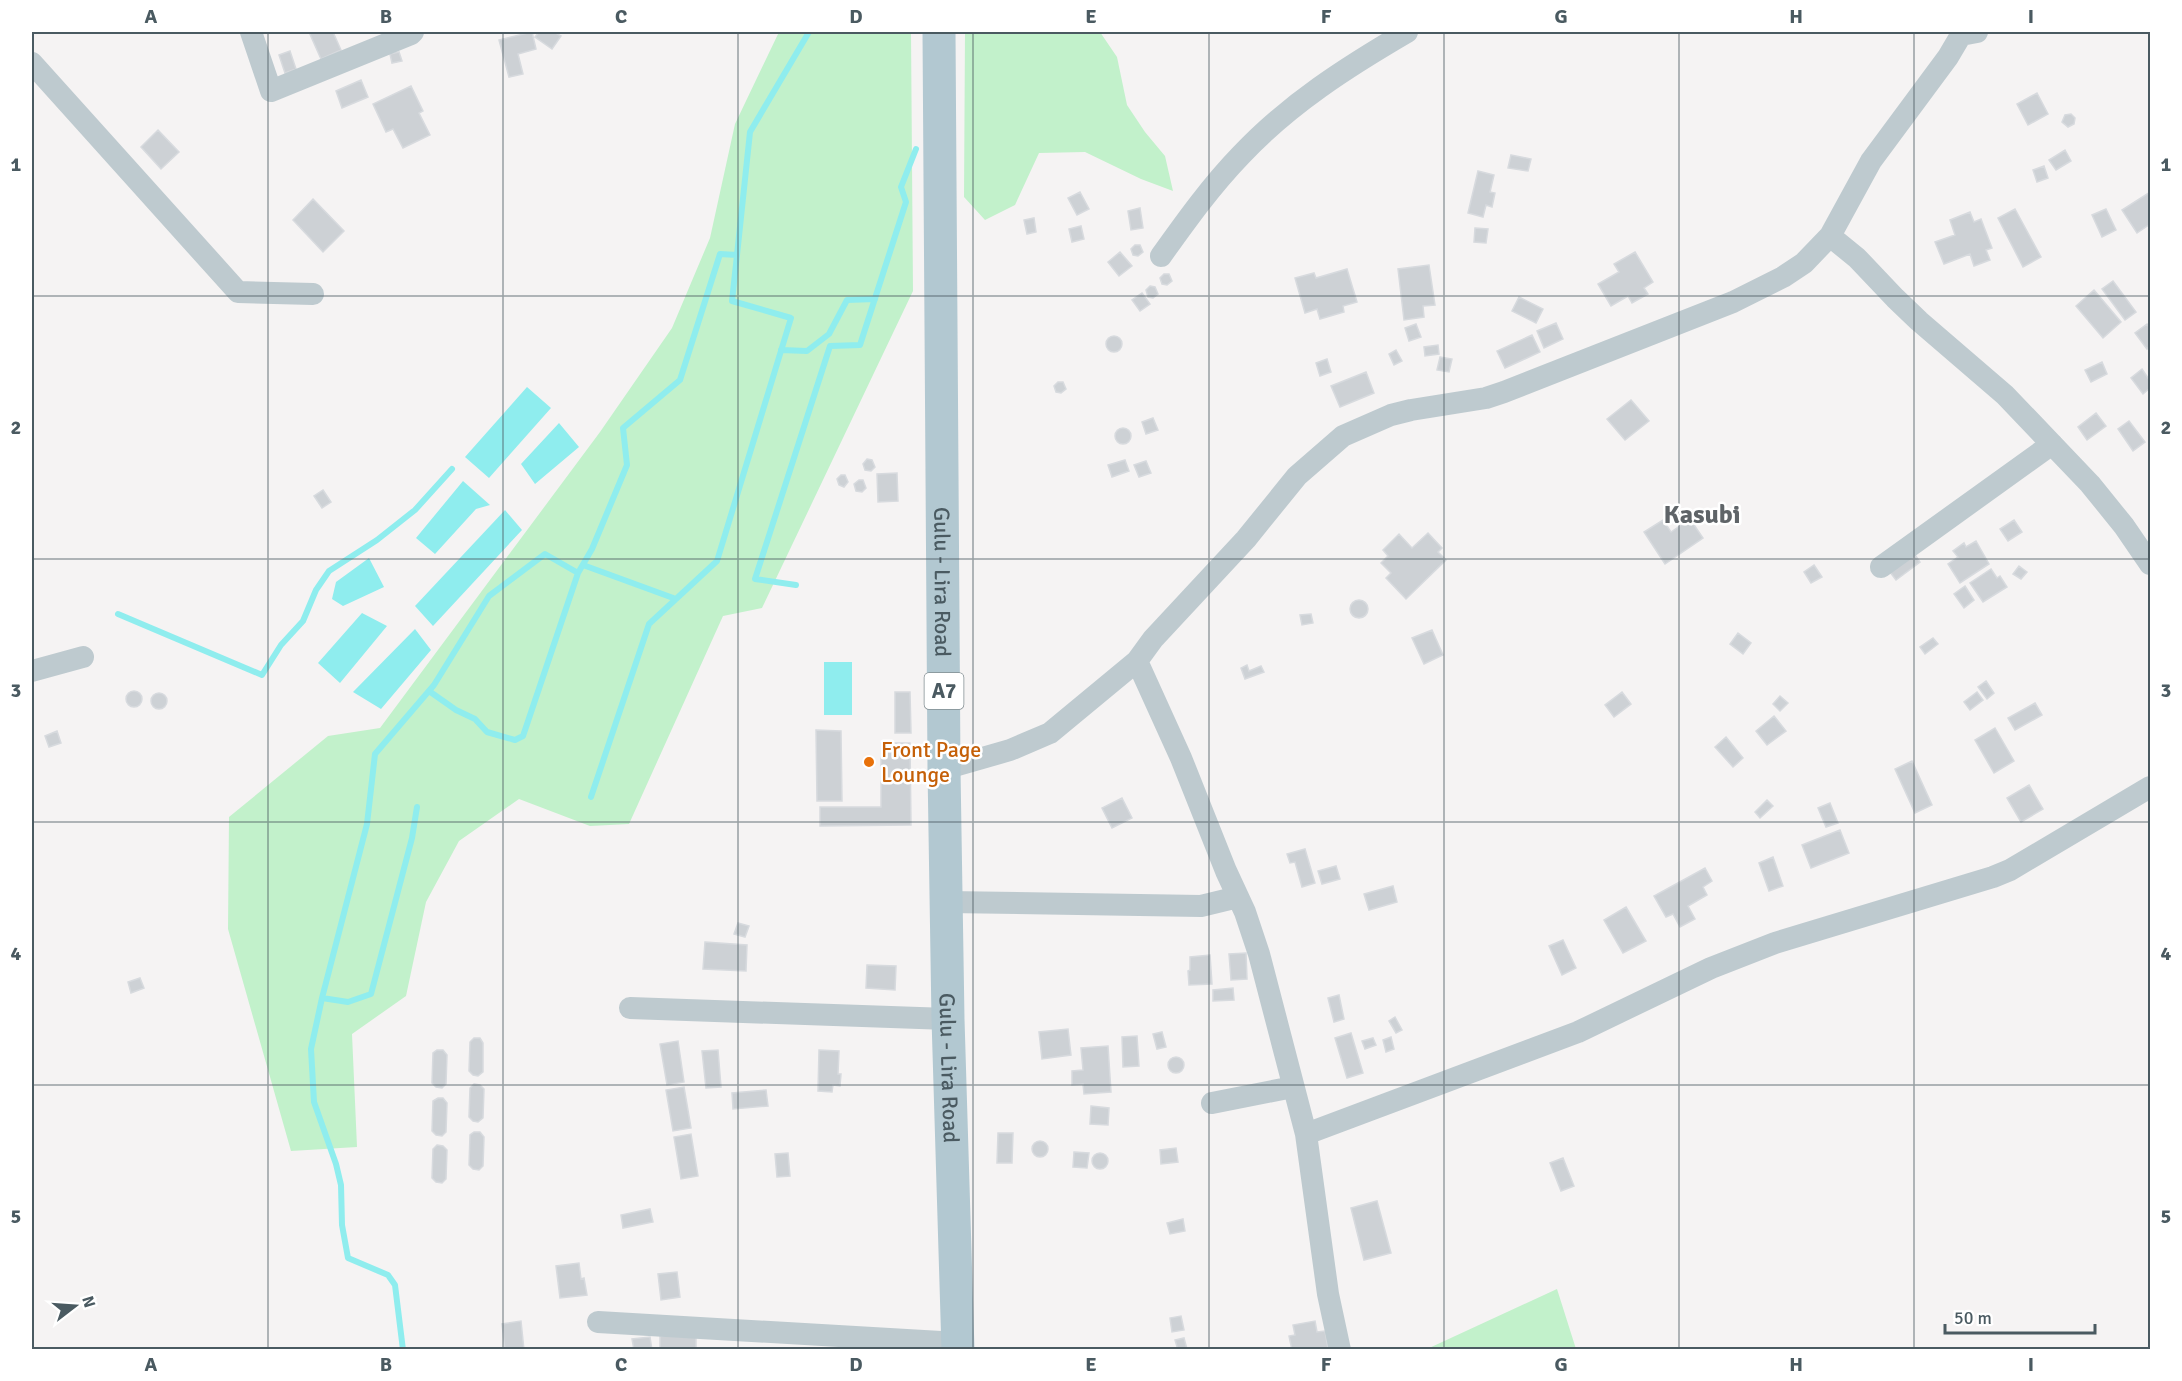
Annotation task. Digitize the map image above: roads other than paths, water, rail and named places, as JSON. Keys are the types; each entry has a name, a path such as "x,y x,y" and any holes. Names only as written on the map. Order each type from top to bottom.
{"main road":[{"name":"Gulu - Lira Road","path":"939,32 944,769 948,1019 958,1346"}],"street":[{"path":"251,32 271,91 413,32"},
{"path":"1161,256 1203,198 1233,163 1289,110 1332,78 1402,33"},
{"path":"944,769 1010,750 1050,732 1137,661 1153,639 1246,539 1297,476 1343,436 1401,412 1486,398 1504,392 1733,302 1783,277 1804,262 1830,236 1886,138 1966,33"},
{"path":"32,63 238,292 313,294"},
{"path":"1830,236 1857,258 1919,321 1992,382 2090,484 2151,564"},
{"path":"1881,567 2052,444"},
{"path":"32,671 83,657"},
{"path":"1137,661 1181,759 1252,933 1306,1134 1328,1294 1340,1350"},
{"path":"1306,1134 1578,1032 1711,968 1775,943 2010,870 2151,787"},
{"path":"947,902 1201,906 1238,897"},
{"path":"630,1008 948,1019"},
{"path":"1212,1103 1293,1087"},
{"path":"598,1322 958,1346"}],"water":[{"path":"527,387 551,408 489,478 465,457"},
{"path":"559,423 579,447 535,484 521,464"},
{"path":"463,481 490,505 476,509 435,554 416,538"},
{"path":"505,510 522,530 433,626 415,606"},
{"path":"369,558 384,587 343,606 332,599 336,582"},
{"path":"362,613 387,626 340,683 318,663"},
{"path":"415,629 431,650 381,709 353,692"},
{"path":"824,662 852,662 852,715 824,715"}],"waterway":[{"path":"403,1350 395,1285 388,1275 348,1258 342,1225 341,1185 314,1102 311,1049 367,824 375,754 434,685 489,596 545,554 578,573 592,549 627,465 623,428 680,380 720,254 737,255 750,132 809,32"},
{"path":"796,585 755,579 830,346 860,345 906,202 901,187 916,149"},
{"path":"591,797 649,624 717,561 791,318 732,301 737,255"},
{"path":"781,350 807,351 829,334 847,300 875,299"},
{"path":"118,614 262,675 281,645 303,621 316,590 329,571 377,540 415,510 452,469"},
{"path":"583,565 676,599"},
{"path":"429,691 456,710 475,719 487,732 515,740 523,736 578,573"},
{"path":"322,998 348,1002 371,994 412,838 417,807"}],"place":[{"name":"Front Page Lounge","path":"869,762"}],"district":[{"name":"Kasubi","path":"1702,514"}]}
